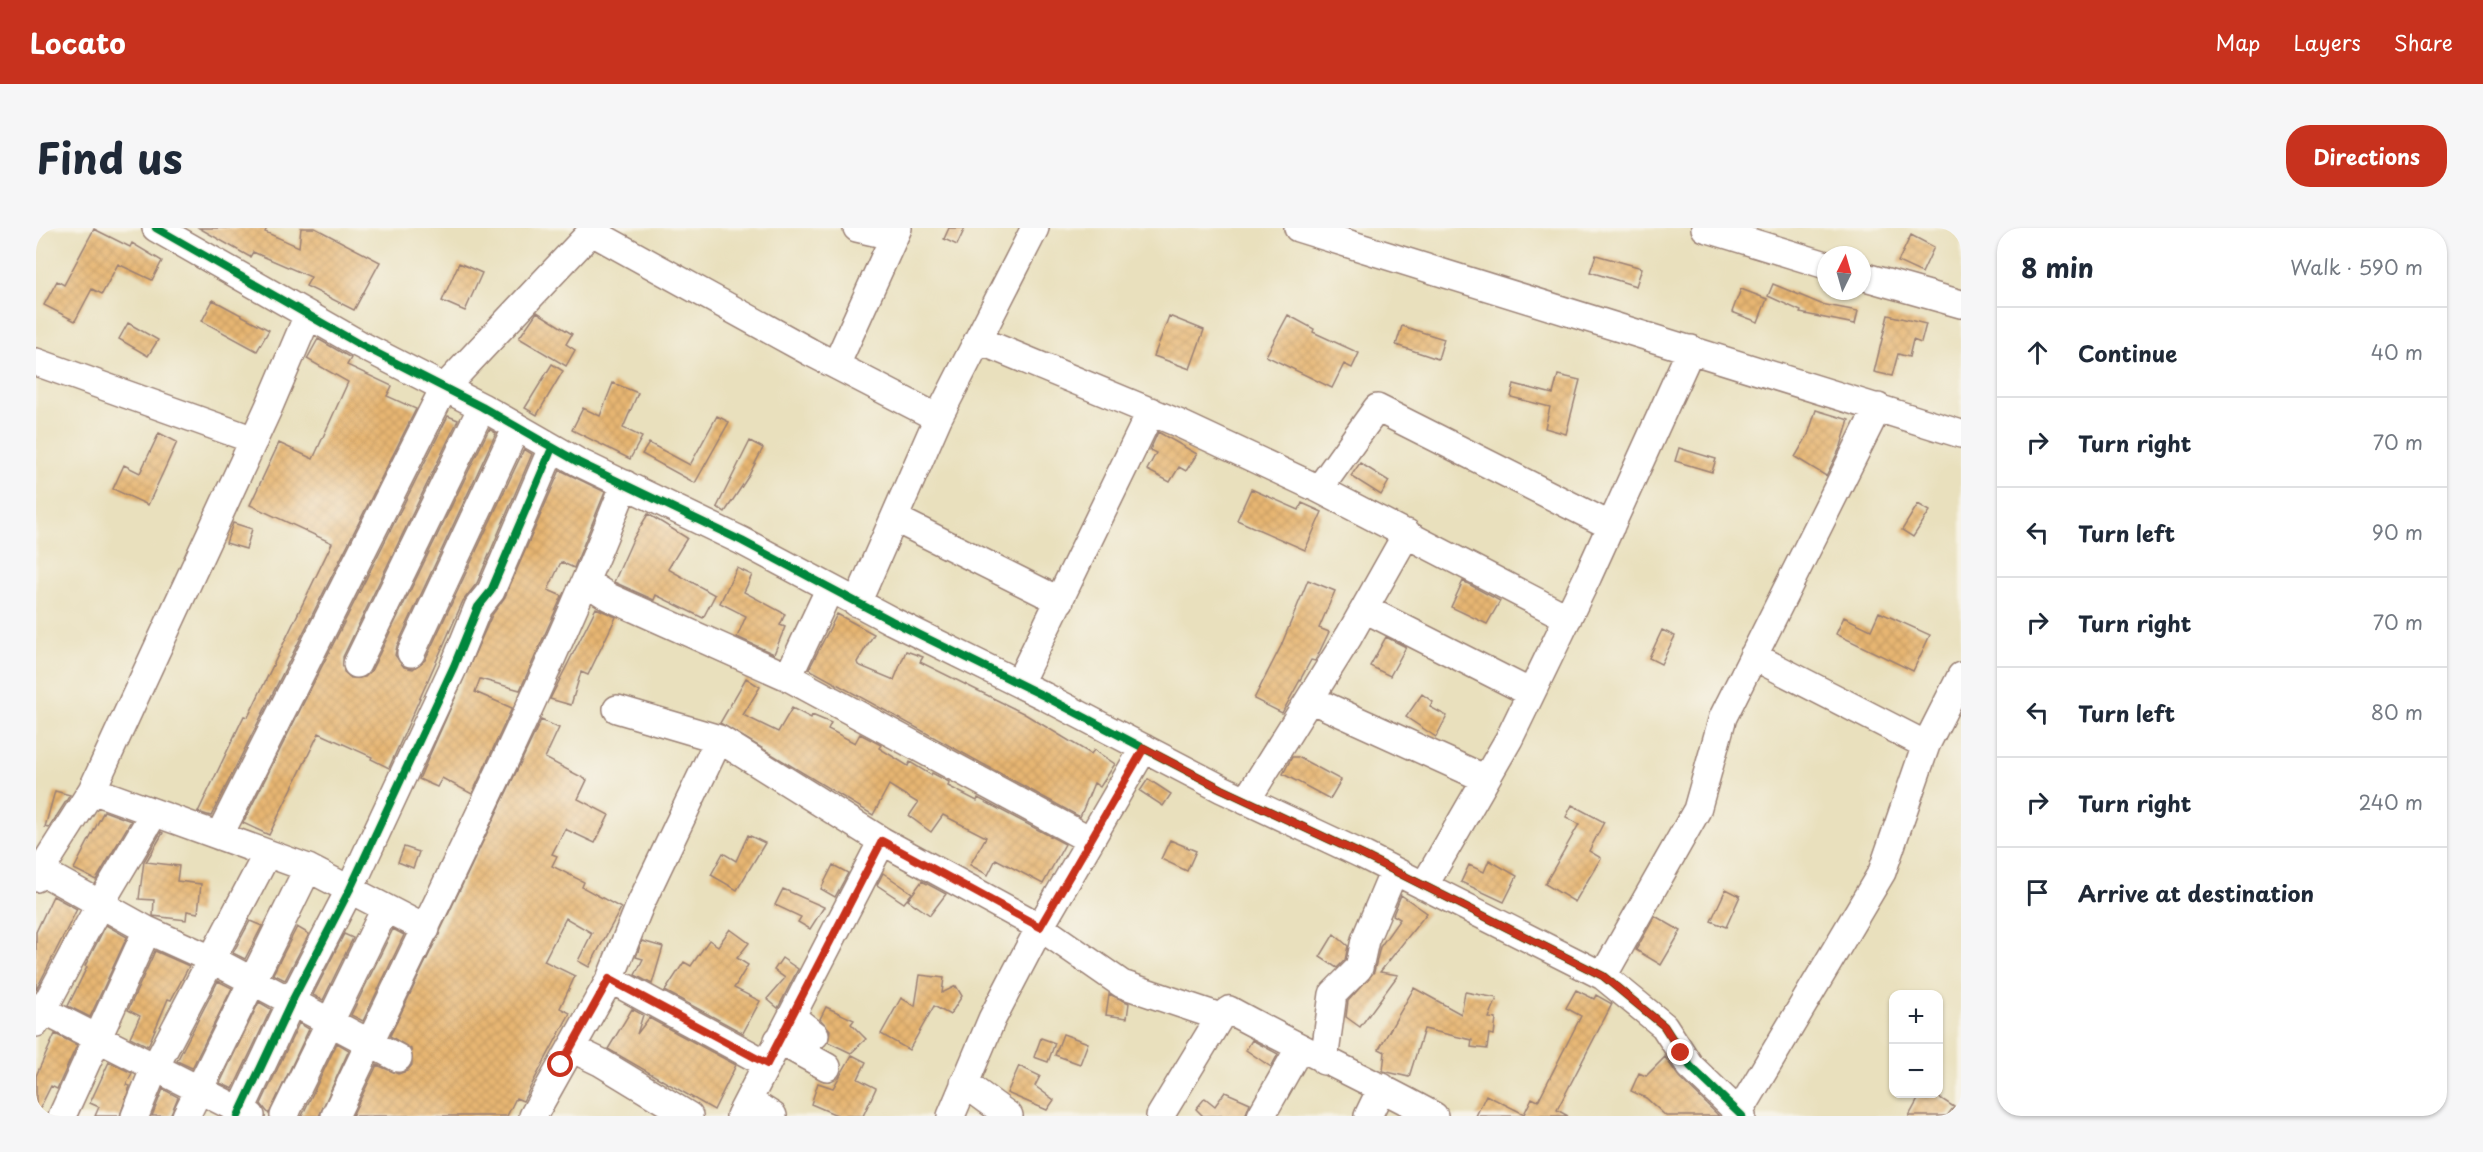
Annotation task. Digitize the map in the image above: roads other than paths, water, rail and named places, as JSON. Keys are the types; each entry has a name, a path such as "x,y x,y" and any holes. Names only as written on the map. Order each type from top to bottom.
{"street":[{"path":"156,228 308,315 482,407 552,448 742,541 857,603 1019,683 1246,801 1394,871 1603,976 1664,1026 1690,1066 1739,1115 1882,872 1926,745 1961,676"},
{"path":"857,228 879,233 897,229"},
{"path":"857,603 896,519 938,418 1035,228"},
{"path":"1298,228 1961,434"},
{"path":"1706,228 1817,262"},
{"path":"836,365 897,229"},
{"path":"219,836 444,388 594,230 836,365 938,418"},
{"path":"1871,279 1961,304"},
{"path":"308,315 254,440 92,790 42,860 100,904 147,930 211,959 252,983 398,1058"},
{"path":"978,340 1151,411 1319,489 1568,618"},
{"path":"1424,886 1486,779 1531,693 1611,526 1691,349"},
{"path":"36,362 254,440"},
{"path":"357,664 482,407"},
{"path":"1603,976 1697,810 1722,717 1878,407"},
{"path":"1319,489 1377,408 1611,526"},
{"path":"1019,683 1151,411"},
{"path":"411,653 516,429"},
{"path":"154,813 38,1014 98,1037 199,1087 243,1114 291,1002 350,889 454,666 478,607 491,591 552,448"},
{"path":"335,1116 426,929 586,582 625,484"},
{"path":"896,519 1060,601"},
{"path":"1246,801 1365,609 1407,533"},
{"path":"586,582 609,597 788,677 1090,840"},
{"path":"788,677 830,588"},
{"path":"1365,609 1531,693"},
{"path":"1753,656 1926,745"},
{"path":"1310,699 1486,779"},
{"path":"617,710 719,739 882,841 1040,927 1122,984 1220,1017"},
{"path":"533,1116 609,979 640,905 719,739"},
{"path":"951,1116 992,1019 1040,927 1144,748"},
{"path":"92,790 308,868 426,929"},
{"path":"773,1116 744,1109 882,841"},
{"path":"135,1116 155,1066 267,854"},
{"path":"186,1116 308,868"},
{"path":"1324,1060 1333,994 1359,968 1365,940 1394,871"},
{"path":"284,1116 385,909"},
{"path":"62,1116 147,930"},
{"path":"609,979 773,1052 827,1067"},
{"path":"1160,1116 1220,1017 1229,1010 1299,1049 1382,1087 1434,1116"},
{"path":"792,1017 816,1035"},
{"path":"571,1048 600,1062 689,1116"},
{"path":"1262,1116 1299,1049"},
{"path":"964,1083 1009,1116"},
{"path":"1368,1116 1382,1087"}]}
